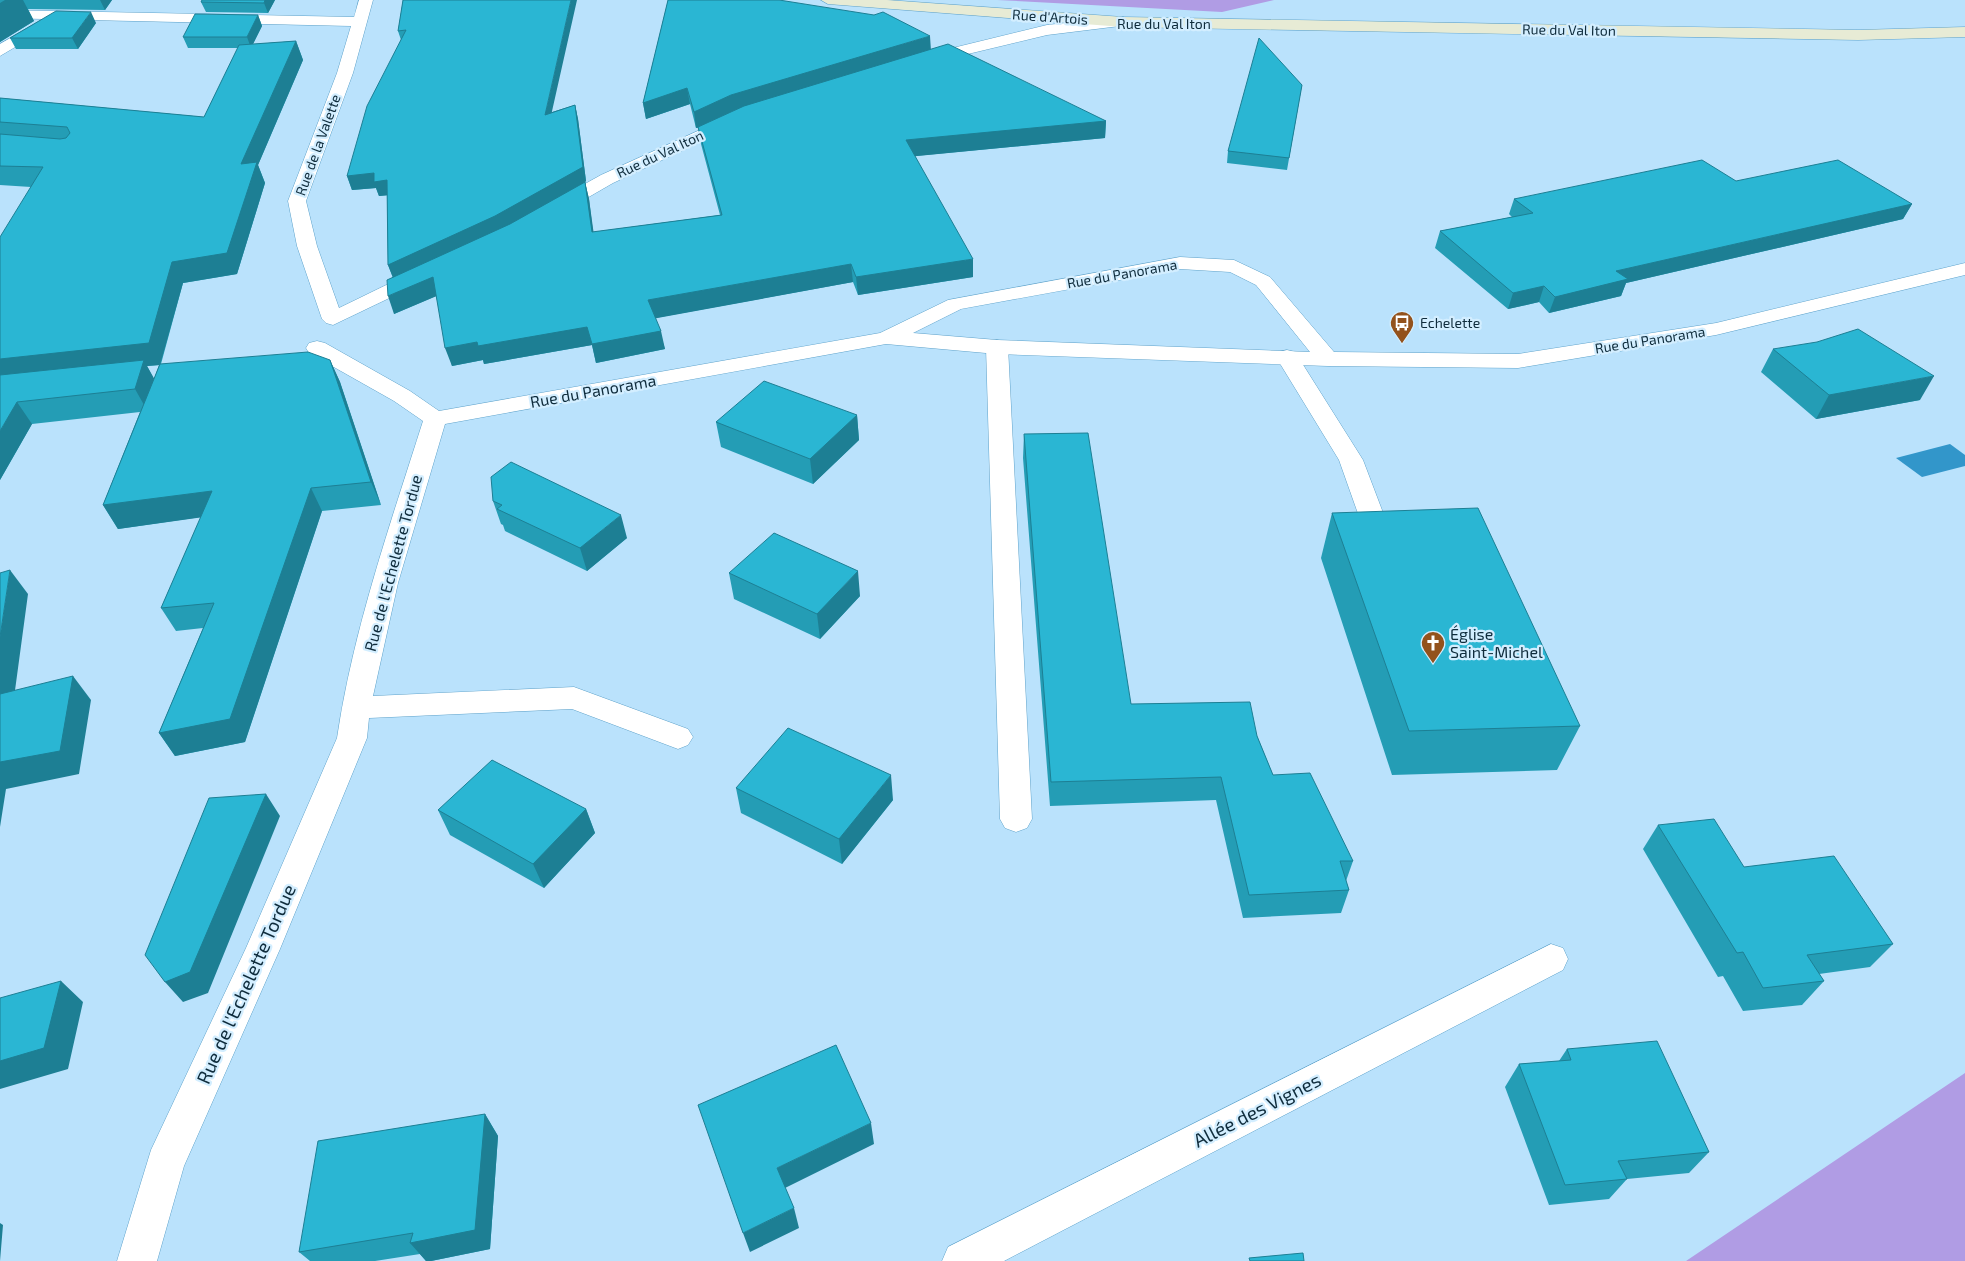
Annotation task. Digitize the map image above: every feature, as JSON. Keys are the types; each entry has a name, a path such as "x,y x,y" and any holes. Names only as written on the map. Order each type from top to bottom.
{"street":[{"name":"Rue de la Valette","path":"332,319 307,246 297,201 345,73 366,0"},
{"name":"Rue d'Artois","path":"828,0 1123,22"},
{"path":"1004,13 1015,18 1021,26 1014,38"},
{"path":"0,14 359,22"},
{"path":"0,51 58,16"},
{"name":"Rue du Val Iton","path":"914,63 1047,30 1123,22 1858,35 1965,32"},
{"name":"Rue du Val Iton","path":"541,217 607,179 749,114"},
{"name":"Rue du Panorama","path":"886,338 955,304 1180,263 1234,266 1263,281 1328,359"},
{"path":"435,419 402,396 308,350 332,319 441,266"},
{"name":"Rue du Panorama","path":"435,419 886,338 943,341 997,347 1287,358 1518,361 1716,330 1965,269"},
{"path":"997,347 1016,819"},
{"path":"1287,358 1380,539"},
{"name":"Rue de l'Echelette Tordue","path":"137,1261 165,1164 263,949 352,738 356,708 385,583 420,462 435,419"},
{"path":"356,708 574,698 678,737"},
{"name":"Allée des Vignes","path":"962,1261 1551,959"}],"shaded area":[{"path":"997,0 1274,0 1222,12"},
{"path":"1965,1073 1965,1261 1686,1261"}],"water":[{"path":"1950,444 1965,455 1965,466 1922,477 1896,458"}],"building":[{"path":"202,0 265,0 264,3 201,2"},
{"path":"403,0 571,0 545,115 575,105 583,167 495,216 388,265 387,180 374,182 374,173 347,176 367,106 406,30 398,31"},
{"path":"668,0 779,0 874,15 883,12 930,36 731,95 694,112 687,88 643,103"},
{"path":"56,11 91,12 72,38 10,38"},
{"path":"195,14 258,15 247,37 183,37"},
{"path":"1259,38 1302,85 1289,158 1228,151"},
{"path":"296,41 241,164 257,162 227,253 172,262 149,343 0,359 0,237 43,167 0,166 0,134 60,139 66,138 70,133 67,127 0,122 0,98 204,117 239,45"},
{"path":"948,44 1106,121 906,140 973,259 856,277 851,264 648,300 661,331 592,344 587,327 478,346 477,342 445,348 433,277 388,296 387,280 510,224 585,182 592,232 722,215 698,127 744,106"},
{"path":"1702,160 1736,181 1838,160 1912,204 1616,271 1628,279 1555,297 1544,286 1513,293 1440,231 1533,213 1514,199"},
{"path":"1858,329 1934,376 1829,395 1773,349 1817,342"},
{"path":"308,352 330,360 371,482 311,488 230,719 159,733 214,603 161,608 212,491 103,505 160,364"},
{"path":"144,360 135,389 17,402 0,431 0,375"},
{"path":"764,381 857,415 810,459 716,422"},
{"path":"1088,433 1131,704 1250,702 1257,736 1273,775 1310,773 1353,861 1340,861 1349,890 1249,895 1221,777 1051,782 1024,434"},
{"path":"511,462 621,515 580,548 497,509 502,505 493,501 491,477"},
{"name":"Église Saint-Michel","path":"1478,508 1580,726 1409,731 1332,513"},
{"path":"774,533 858,571 817,614 729,573"},
{"path":"10,570 0,637 0,573"},
{"path":"73,676 60,751 0,762 0,694"},
{"path":"788,728 891,775 839,839 736,788"},
{"path":"492,760 586,809 533,864 438,810"},
{"path":"266,794 190,972 165,982 145,955 209,798"},
{"path":"1714,819 1744,867 1834,856 1893,944 1807,955 1824,981 1763,988 1743,952 1737,953 1658,825"},
{"path":"61,981 44,1048 0,1061 0,998"},
{"path":"1657,1041 1709,1152 1618,1161 1627,1179 1565,1185 1519,1064 1571,1060 1567,1049"},
{"path":"836,1045 871,1123 777,1168 794,1208 743,1233 698,1105"},
{"path":"485,1114 475,1230 410,1243 413,1233 299,1252 318,1141"},
{"path":"1303,1253 1304,1261 1250,1261 1249,1258"}],"place":[{"name":"Echelette","path":"1402,344"},
{"name":"Église Saint-Michel","path":"1433,664"}]}
